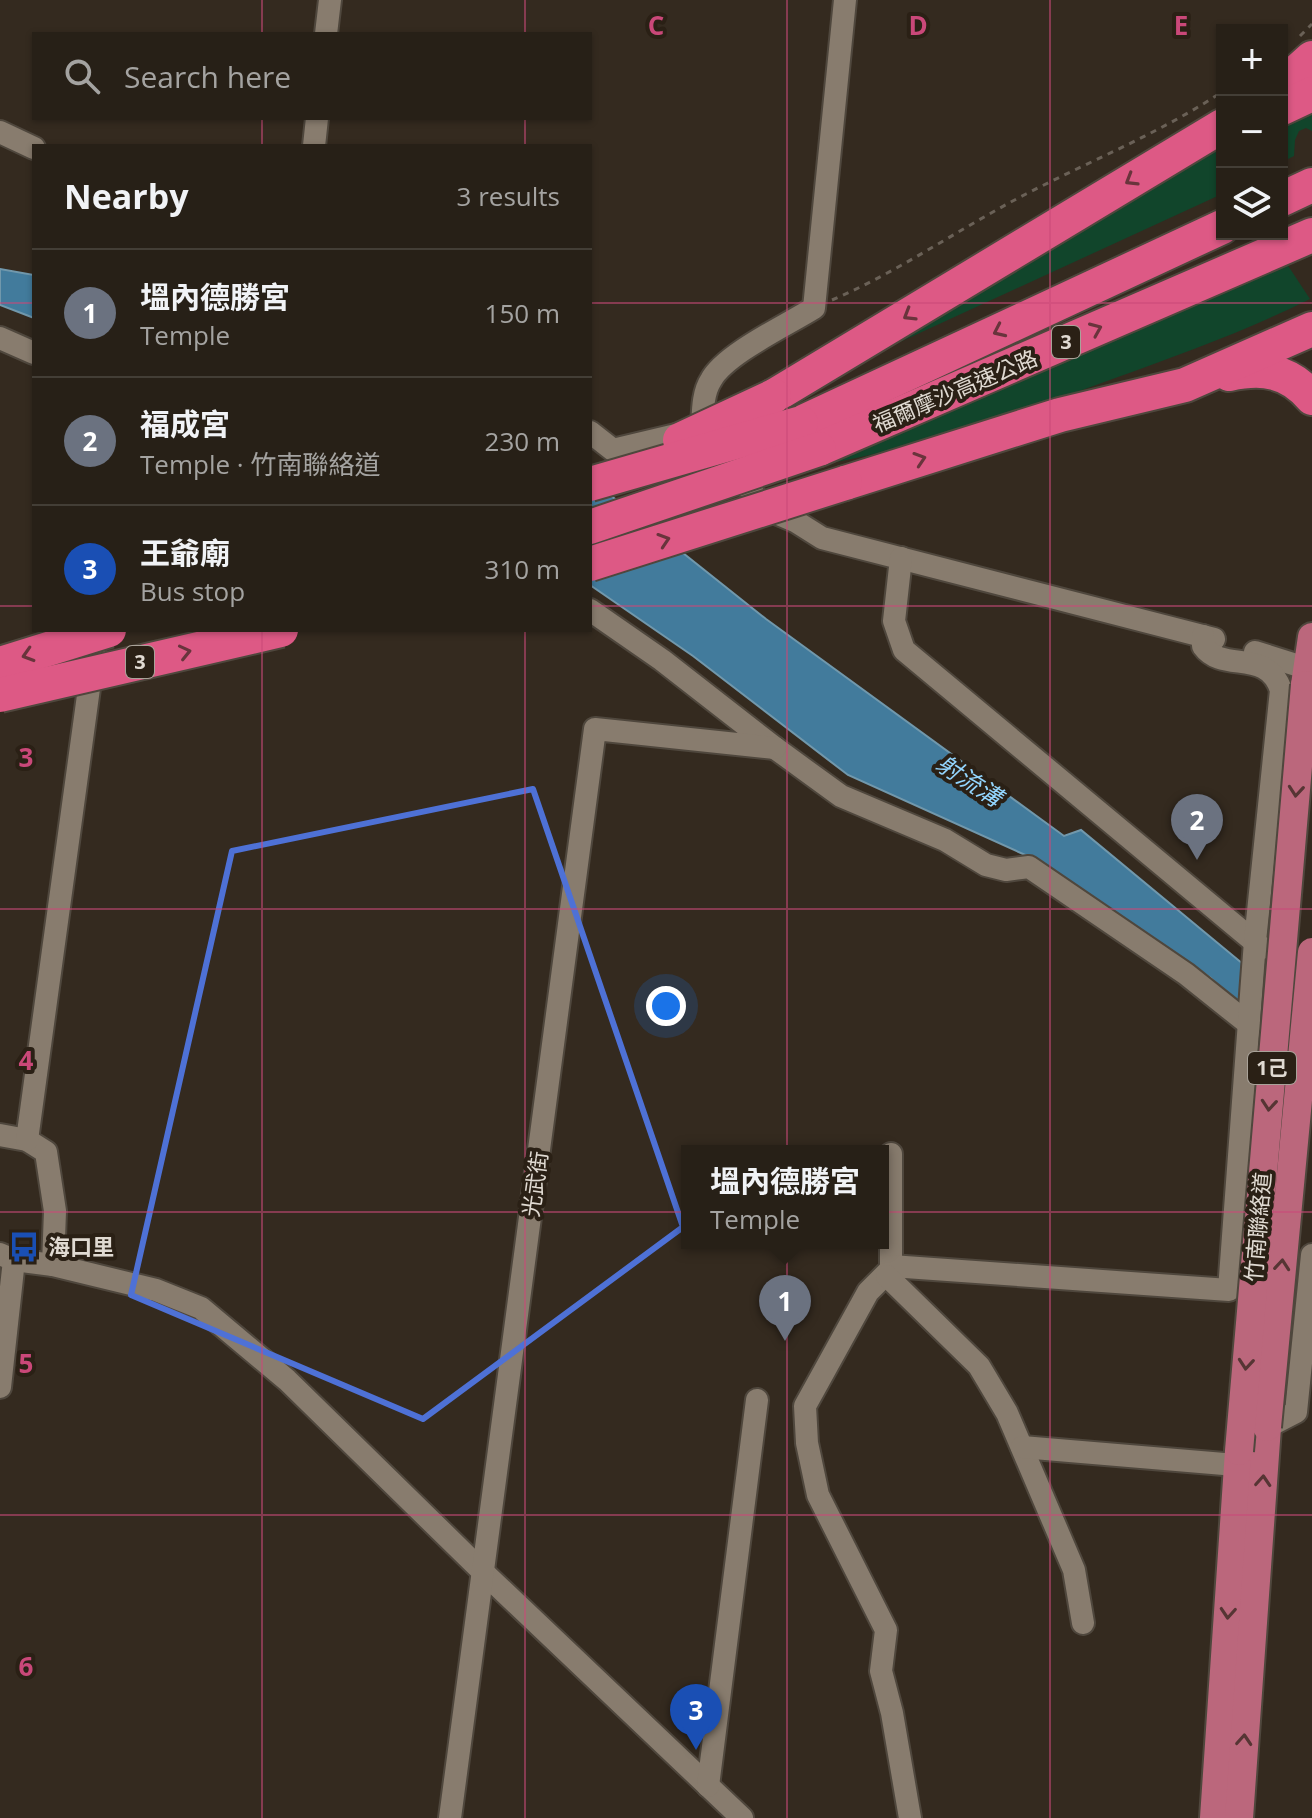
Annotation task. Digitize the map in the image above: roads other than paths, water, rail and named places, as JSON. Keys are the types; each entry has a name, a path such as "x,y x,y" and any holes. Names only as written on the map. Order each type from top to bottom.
{"highway":[{"path":"1288,80 1312,58"},
{"path":"1288,105 1312,94"},
{"path":"592,474 682,440 774,396 1216,130"},
{"path":"1186,147 1216,137"},
{"path":"1288,196 1312,185"},
{"name":"福爾摩沙高速公路","path":"592,484 810,436 1216,230"},
{"name":"福爾摩沙高速公路","path":"592,526 1312,235"},
{"path":"1185,385 1312,329"},
{"path":"592,563 1060,415 1249,370 1274,371 1292,378 1312,398"},
{"name":"3","path":"0,664 103,632"},
{"name":"3","path":"0,695 272,632"}],"main road":[{"name":"竹南聯絡道","path":"1239,1818 1245,1556 1238,1460 1312,637"},
{"name":"竹南聯絡道","path":"1214,1818 1245,1556 1267,1427 1312,952"}],"street":[{"path":"326,32 330,0"},
{"path":"845,0 814,308 724,363 710,381 704,400 702,429 764,508 795,521 822,538 1203,636 1308,674"},
{"path":"314,144 317,120"},
{"path":"0,132 32,147"},
{"path":"0,338 32,352"},
{"path":"592,434 613,450 702,429"},
{"path":"901,558 894,621 904,650 1312,990"},
{"path":"592,611 662,660 841,796 945,840 986,865 1006,870 1029,867 1186,974 1251,1005"},
{"path":"27,1140 97,632"},
{"path":"889,1271 1229,1290 1255,941 1281,690 1277,677 1270,669 1212,655 1203,646 1203,636"},
{"name":"光武街","path":"450,1818 595,729 775,748"},
{"path":"0,1135 27,1140 46,1152 55,1211 53,1265"},
{"path":"891,1154 889,1271 868,1292 805,1406 805,1418 818,1495 886,1630 881,1671 892,1713 910,1818"},
{"path":"1267,1427 1296,1412 1312,1255"},
{"path":"0,1387 7,1257 156,1290 201,1308 287,1380 742,1818"},
{"path":"889,1271 979,1366 1007,1413 1074,1570 1083,1623"},
{"path":"708,1786 757,1400"},
{"path":"1022,1447 1224,1464 1238,1460"}],"water":[{"path":"0,269 32,275 32,317 0,305"},
{"name":"射流溝","path":"592,481 766,619 1064,836 1081,830 1312,1021 1312,1077 1211,978 1032,858 848,775 693,656 592,586"}],"place":[{"name":"福成宮","path":"1197,860"},
{"name":"海口里","path":"24,1247"},
{"name":"塭內德勝宮","path":"785,1341"},
{"name":"王爺廟","path":"696,1750"}]}
